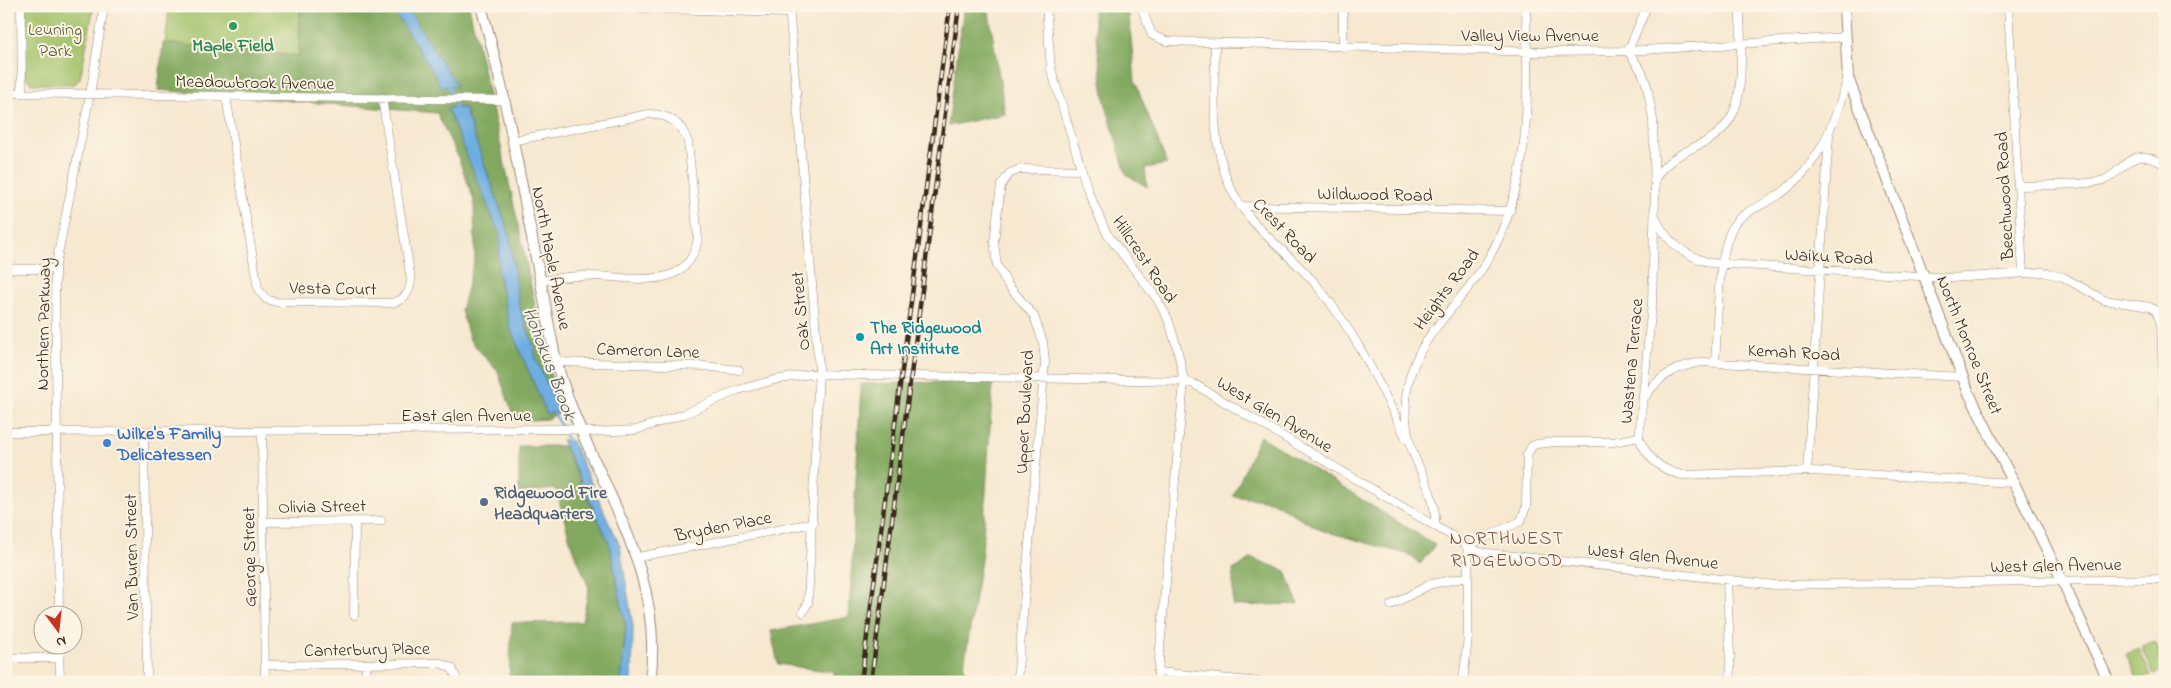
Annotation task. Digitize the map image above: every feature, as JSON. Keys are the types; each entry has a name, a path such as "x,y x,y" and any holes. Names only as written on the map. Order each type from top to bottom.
{"main road":[{"name":"North Maple Avenue","path":"481,6 512,141 557,362 582,430 623,519 638,558 653,630 654,655 650,682"},
{"name":"North Monroe Street","path":"1844,6 1848,78 1962,377 2062,580 2109,682"}],"street":[{"path":"21,6 22,93"},
{"name":"Northern Parkway","path":"59,606 55,269 90,94 104,6"},
{"path":"587,6 788,9"},
{"name":"Hillcrest Road","path":"1046,6 1051,69 1094,206 1107,234 1157,299 1168,319 1184,381 1157,682"},
{"path":"1141,6 1148,28 1159,40 1215,43"},
{"path":"1342,6 1343,46"},
{"name":"Heights Road","path":"1435,526 1435,506 1431,492 1412,449 1408,434 1406,402 1410,378 1417,355 1434,328 1461,298 1488,261 1510,211 1523,165 1527,52 1526,6"},
{"path":"1628,51 1647,6"},
{"path":"1654,180 1673,158 1714,136 1730,120 1736,110 1741,87 1739,6"},
{"name":"Beechwood Road","path":"2008,6 2023,273 2053,274 2104,300 2144,304 2156,311 2161,323 2165,429"},
{"name":"Oak Street","path":"788,9 817,323 820,375 808,603 803,612"},
{"name":"Valley View Avenue","path":"1215,43 1527,52 1628,51 1846,37"},
{"name":"Crest Road","path":"1215,43 1216,140 1223,169 1240,206 1255,226 1311,279 1341,316 1369,361 1412,449"},
{"name":"Wastena Terrace","path":"1628,51 1642,72 1652,106 1654,215 1651,332 1638,437 1654,462 1663,468 1682,475 1807,471 2014,483"},
{"path":"1807,471 1829,136 1848,78"},
{"name":"Meadowbrook Avenue","path":"6,93 503,100"},
{"name":"Vesta Court","path":"226,96 258,289 266,299 276,302 392,303 404,298 408,293 410,280 382,98"},
{"path":"512,141 657,114 673,120 685,134 688,142 698,238 696,248 687,264 680,271 662,278 592,276 540,281"},
{"path":"1715,362 1723,264 1729,234 1736,222 1775,198 1808,169 1829,136"},
{"path":"2018,186 2099,182 2112,176 2129,161 2142,157 2156,160 2165,166"},
{"name":"Upper Boulevard","path":"1016,682 1044,378 1044,348 1039,329 1026,305 1002,276 994,253 1001,185 1010,173 1021,169 1082,170"},
{"name":"Wildwood Road","path":"1240,206 1510,211"},
{"name":"Waiku Road","path":"1654,215 1662,230 1678,249 1697,259 1723,264 1950,278 2023,273"},
{"path":"6,269 55,269"},
{"name":"Cameron Lane","path":"557,362 704,366 739,370"},
{"name":"Kemah Road","path":"1641,404 1651,388 1668,373 1690,364 1715,362 1962,377"},
{"name":"East Glen Avenue","path":"6,432 570,429 592,432 636,430 684,414 758,384 820,375 916,376"},
{"name":"West Glen Avenue","path":"916,376 1184,381 1194,384 1435,526 1467,547 1482,553 1775,584 2165,579"},
{"name":"George Street","path":"262,431 265,682"},
{"name":"Van Buren Street","path":"144,432 147,682"},
{"path":"1463,682 1468,637 1467,547 1521,521 1526,507 1527,455 1532,446 1555,442 1612,442 1638,437"},
{"path":"354,615 355,521"},
{"name":"Olivia Street","path":"263,522 381,521"},
{"name":"Bryden Place","path":"638,558 813,523"},
{"path":"1391,605 1431,584 1468,577"},
{"path":"1728,580 1731,682"},
{"path":"6,658 59,658 60,682"},
{"name":"Canterbury Place","path":"265,665 440,663 452,668 458,682"},
{"path":"366,664 366,682"},
{"path":"1158,672 1260,682"}],"green space":[{"name":"Leuning Park","path":"24,6 94,6 80,79 75,84 31,84 24,74"},
{"name":"Maple Field","path":"169,6 300,6 299,56 165,45"},
{"path":"300,6 469,6 519,226 545,359 558,393 560,413 547,419 521,421 513,415 498,372 470,340 461,310 475,258 474,200 458,157 437,113 158,90 163,43 299,56","holes":["447,108 464,108 509,233 519,306 533,344 536,360 559,409 547,414 510,328 498,272 500,235"]},
{"path":"964,6 988,6 1005,114 948,126"},
{"path":"1092,6 1128,6 1135,81 1167,164 1145,168 1147,187 1126,174 1105,102"},
{"path":"993,381 982,554 964,666 968,682 834,682 834,672 778,664 771,631 849,617 861,384"},
{"path":"1260,436 1435,545 1420,564 1409,555 1321,530 1271,501 1233,496"},
{"path":"519,446 564,446 609,543 626,627 621,682 509,682 512,623 582,622 589,588 570,540 556,489 519,493"},
{"path":"1252,558 1286,571 1298,604 1233,606 1233,570"},
{"path":"2155,642 2165,670 2154,674 2142,647"},
{"path":"2139,649 2151,675 2138,681 2126,654"}],"water":[{"path":"391,6 406,6 457,86 442,87"},
{"name":"Hohokus Brook","path":"447,108 464,108 509,233 519,306 533,344 536,360 559,409 547,414 510,328 498,272 500,235"},
{"path":"562,440 572,441 620,546 633,626 632,682 621,682 626,627 609,543"}],"waterway":[{"name":"Hohokus Brook","path":"448,84 456,109"},
{"name":"Hohokus Brook","path":"553,410 568,441"}],"railway":[{"path":"861,682 950,6"},
{"path":"871,682 959,6"}],"place":[{"name":"Maple Field","path":"233,26"},
{"name":"The Ridgewood Art Institute","path":"860,337"},
{"name":"Wilke's Family Delicatessen","path":"107,443"},
{"name":"Ridgewood Fire Headquarters","path":"484,502"}],"district":[{"name":"NORTHWEST RIDGEWOOD","path":"1507,548"}]}
